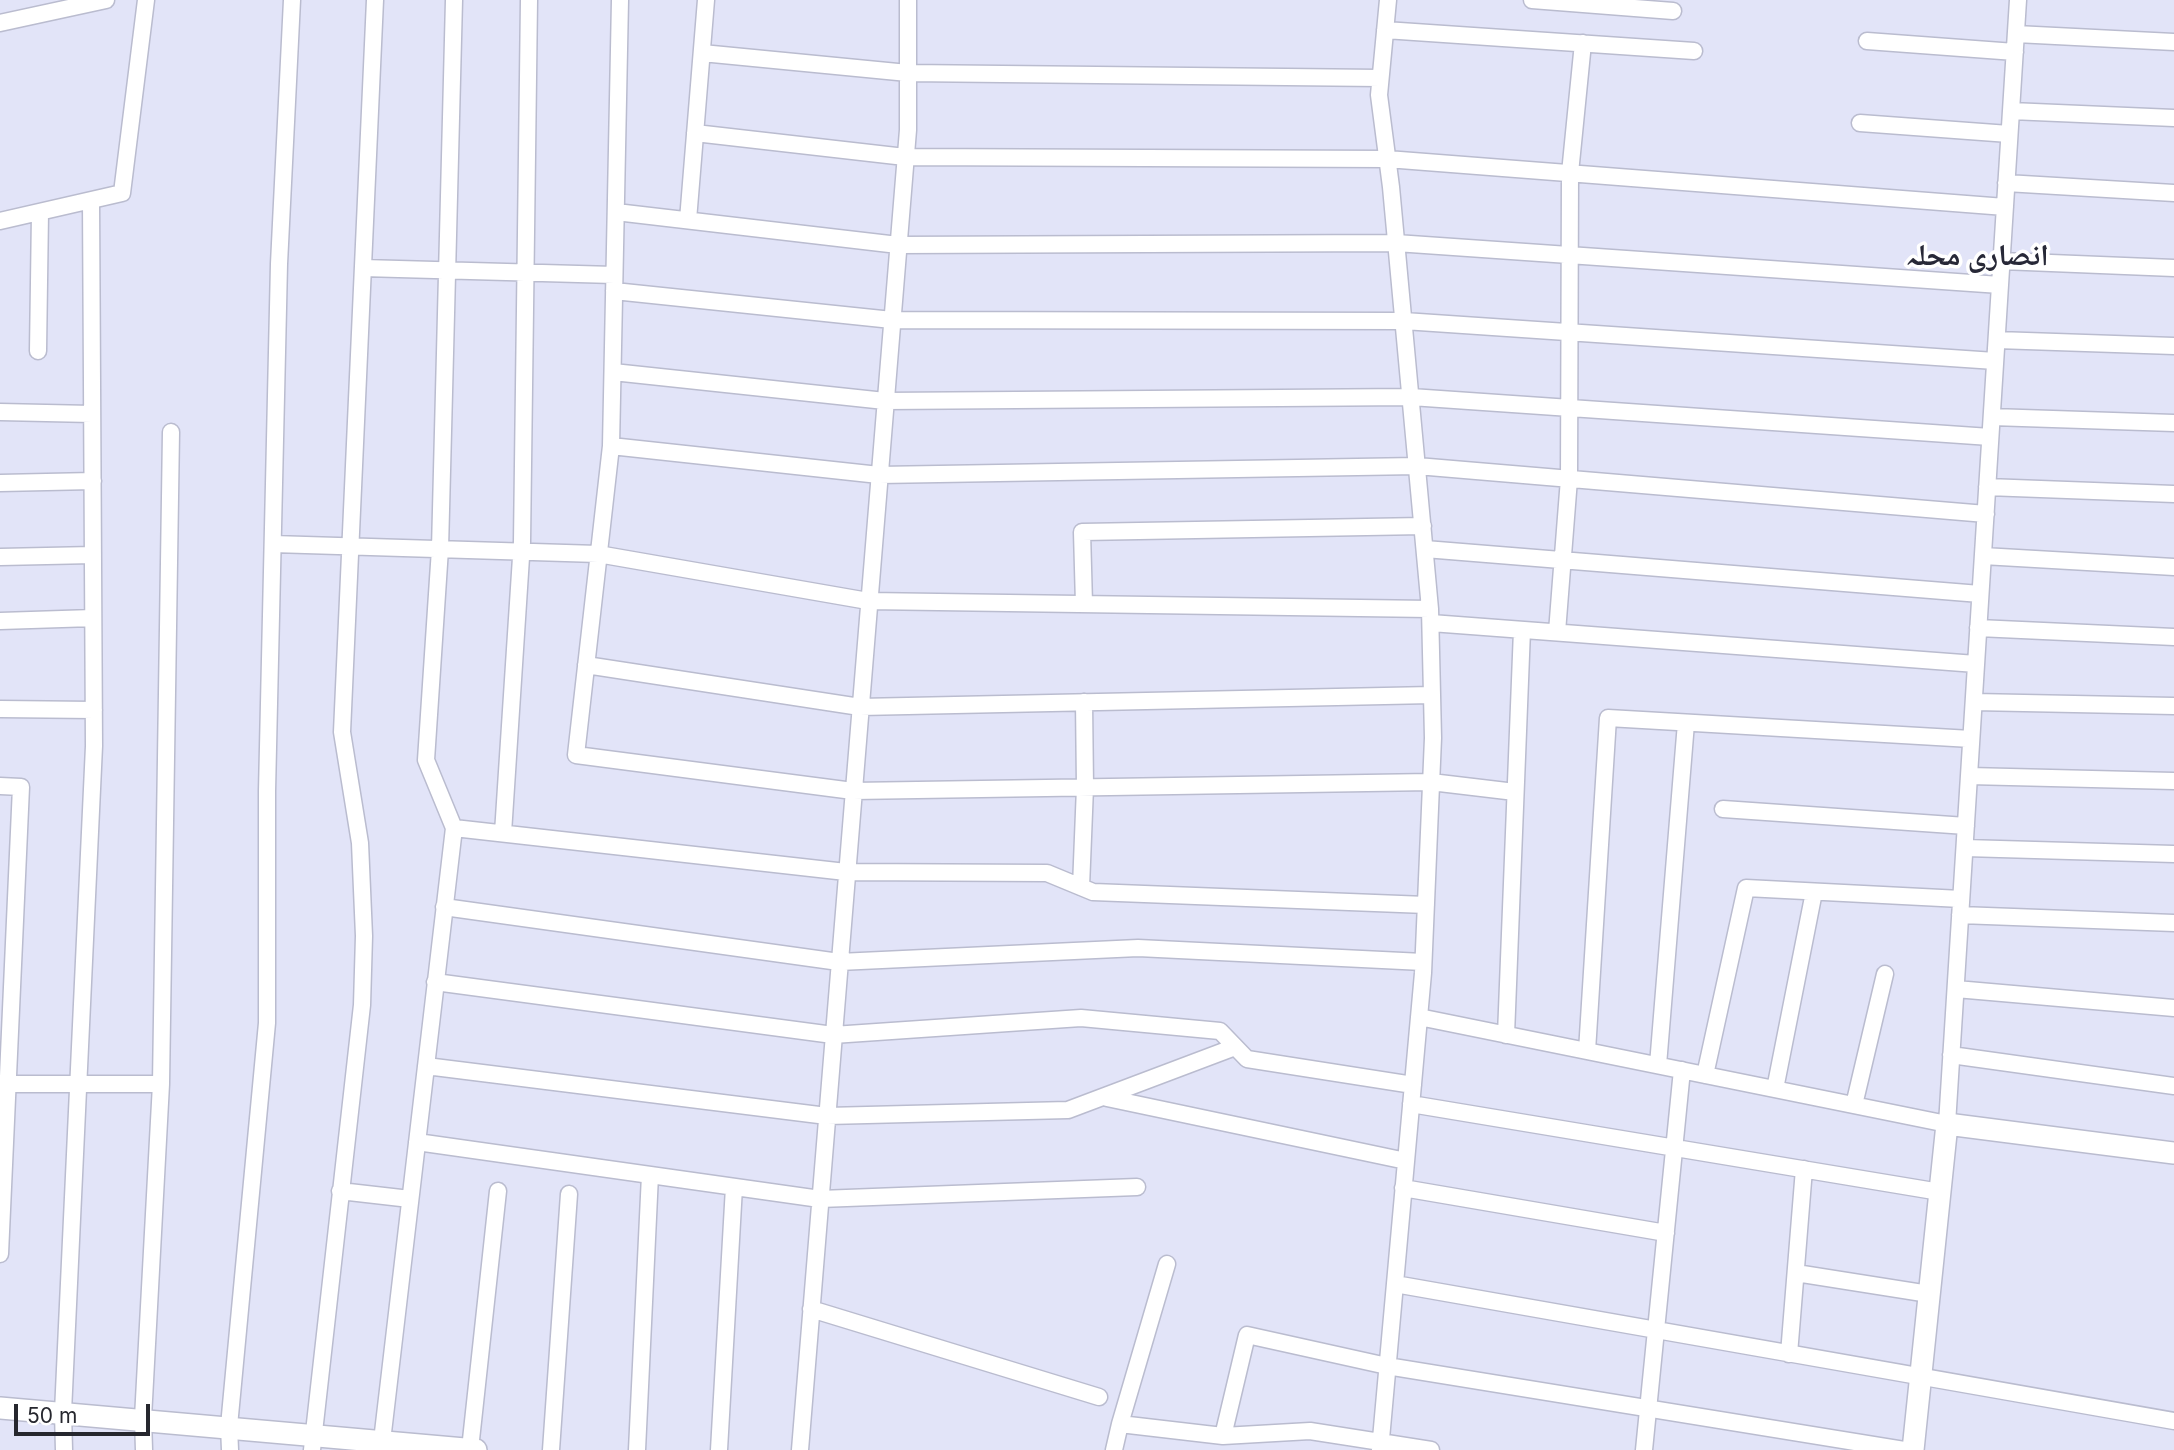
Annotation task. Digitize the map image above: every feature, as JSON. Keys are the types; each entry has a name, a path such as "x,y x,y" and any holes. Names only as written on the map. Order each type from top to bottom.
{"street":[{"path":"23,0 27,18"},
{"path":"0,23 106,0"},
{"path":"0,221 122,193 146,0"},
{"path":"230,1450 229,1426 267,1023 267,791 279,264 292,0"},
{"path":"312,1442 362,1005 364,936 360,843 342,732 375,0"},
{"path":"382,1441 454,828 426,760 440,549 454,0"},
{"path":"503,833 521,552 529,0"},
{"path":"620,0 611,446 576,755 853,791 1431,782 1515,792"},
{"path":"688,220 706,0"},
{"path":"800,1450 905,157 908,0"},
{"path":"1380,1446 1423,962 1432,695 1431,616 1404,321 1379,95 1388,0"},
{"path":"1532,0 1673,10"},
{"path":"1913,1450 1947,1124 2018,0"},
{"path":"1385,30 1694,51"},
{"path":"2016,34 2174,42"},
{"path":"1867,41 2015,52"},
{"path":"1557,632 1569,479 1570,173 1583,43"},
{"path":"702,52 908,73 1380,78"},
{"path":"2011,111 2174,118"},
{"path":"1860,123 2010,134"},
{"path":"695,133 905,157 1387,159 2005,206"},
{"path":"2006,183 2174,192"},
{"path":"64,1450 63,1412 94,710 91,201"},
{"path":"616,212 898,245 1396,243 2000,285"},
{"path":"38,351 40,213"},
{"path":"2002,261 2174,268"},
{"path":"363,268 526,272 892,320 1404,321 1995,360"},
{"path":"1997,340 2174,346"},
{"path":"613,372 885,401 1410,397 1990,437"},
{"path":"0,412 92,414"},
{"path":"1992,417 2174,423"},
{"path":"144,1450 143,1418 161,1084 171,432"},
{"path":"611,446 879,475 1417,466 1986,514"},
{"path":"0,483 93,481"},
{"path":"1987,487 2174,494"},
{"path":"1084,604 1082,532 1423,526"},
{"path":"273,544 598,554 868,601 1084,604 1431,616 1522,630 1976,664"},
{"path":"1425,549 1980,594"},
{"path":"0,557 93,555"},
{"path":"1983,556 2174,567"},
{"path":"0,621 93,618"},
{"path":"1978,628 2174,637"},
{"path":"1506,1035 1522,630"},
{"path":"586,665 860,707 1432,695"},
{"path":"1081,887 1085,787 1084,702"},
{"path":"1974,702 2174,706"},
{"path":"0,709 94,710"},
{"path":"1587,1051 1608,718 1971,739"},
{"path":"1658,1065 1686,723"},
{"path":"1969,776 2174,781"},
{"path":"0,786 20,786 18,859 7,944 0,1254"},
{"path":"1723,809 1966,826"},
{"path":"454,828 846,872 1047,873 1093,892 1426,905"},
{"path":"1965,848 2174,854"},
{"path":"0,859 18,859"},
{"path":"1705,1075 1746,888 1814,891 1961,907 2174,923"},
{"path":"1775,1089 1814,891"},
{"path":"444,906 839,962 1138,948 1423,962"},
{"path":"1854,1105 1885,974"},
{"path":"435,982 833,1035 1081,1018 1220,1031 1247,1059 1413,1085"},
{"path":"1955,989 2174,1008"},
{"path":"1419,1017 1947,1124 2174,1153"},
{"path":"426,1066 827,1116 1068,1110 1235,1047"},
{"path":"1951,1055 2174,1086"},
{"path":"1644,1450 1682,1070"},
{"path":"4,1084 161,1084"},
{"path":"1105,1097 1406,1161"},
{"path":"1411,1104 1940,1192"},
{"path":"417,1142 820,1199 1137,1187"},
{"path":"1789,1354 1804,1169"},
{"path":"637,1450 650,1175"},
{"path":"719,1450 734,1187"},
{"path":"1403,1188 1666,1233"},
{"path":"340,1191 410,1199"},
{"path":"470,1450 498,1191"},
{"path":"551,1450 569,1194"},
{"path":"1114,1450 1167,1264"},
{"path":"1796,1273 1929,1294"},
{"path":"1395,1284 2174,1421"},
{"path":"811,1309 1098,1397"},
{"path":"1223,1436 1247,1335 1387,1366 1904,1450"},
{"path":"0,1408 229,1426 312,1442 382,1441 476,1450"},
{"path":"1120,1424 1223,1436 1310,1431 1380,1446 1431,1450"}],"district":[{"name":"انصاری محلہ","path":"1977,256"}]}
